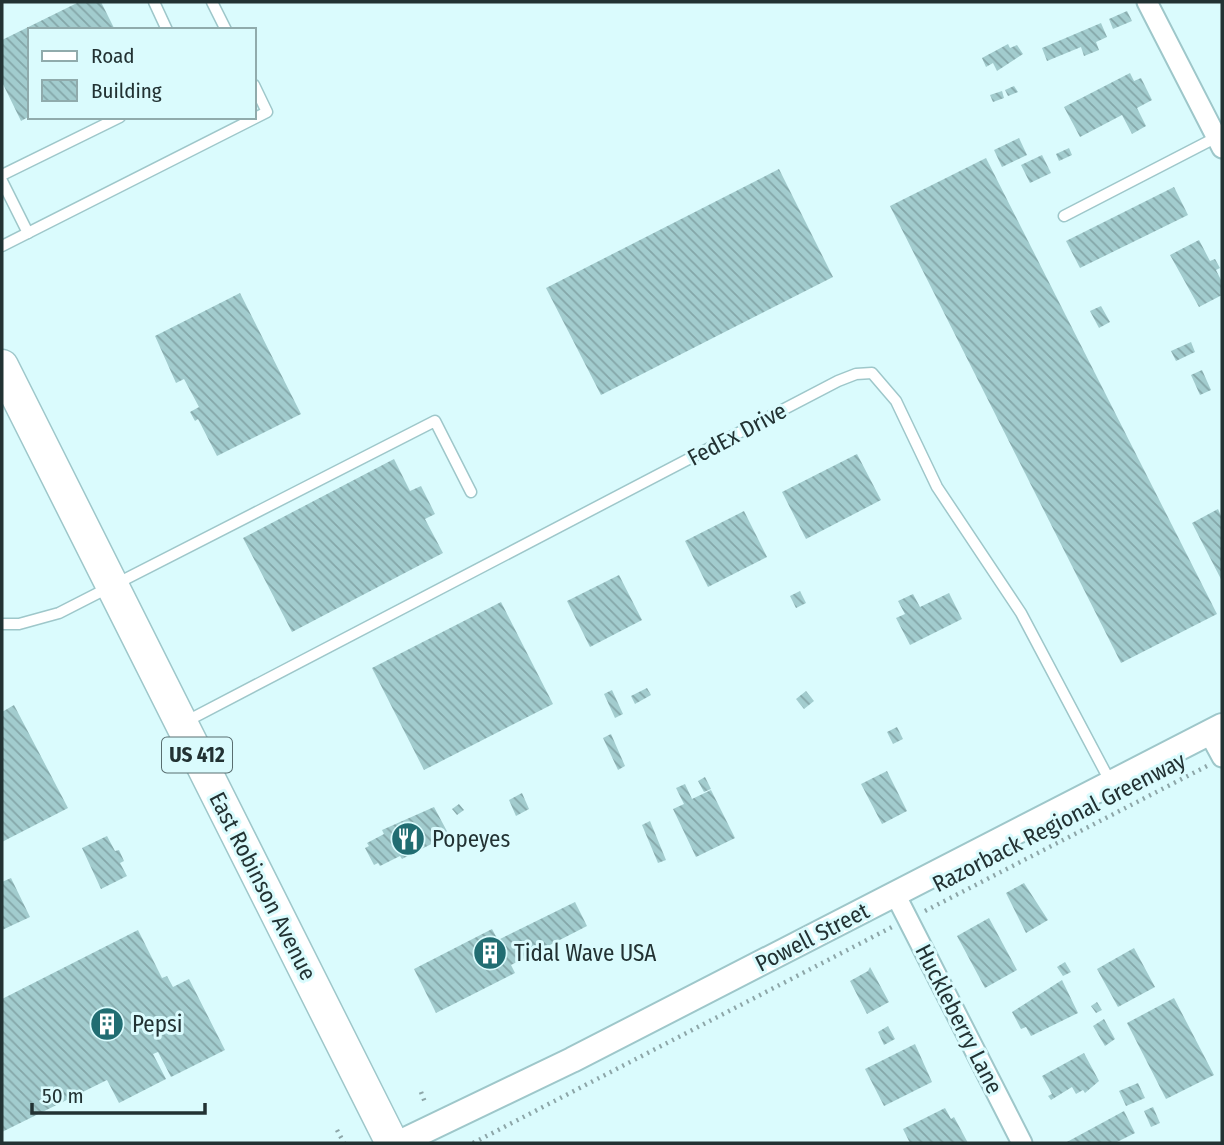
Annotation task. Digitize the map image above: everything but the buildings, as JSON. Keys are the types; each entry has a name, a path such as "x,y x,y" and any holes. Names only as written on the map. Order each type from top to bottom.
{"highway":[{"name":"East Robinson Avenue","path":"4,376 392,1143"}],"street":[{"path":"1147,2 1219,143"},
{"path":"1216,729 1216,761"},
{"name":"Powell Street","path":"399,1143 572,1060 1216,729"},
{"name":"Huckleberry Lane","path":"895,894 1022,1143"}],"lane":[{"path":"154,2 166,28"},
{"path":"212,2 225,28"},
{"path":"256,89 267,112 256,118"},
{"path":"2,175 116,119"},
{"path":"2,246 253,119"},
{"path":"1064,216 1219,143"},
{"path":"2,181 27,233"},
{"name":"FedEx Drive","path":"182,724 838,381 856,374 872,373 896,401 937,487 1021,613 1111,784"},
{"path":"2,624 19,624 60,614 435,421 471,492"}],"path":[{"name":"Razorback Regional Greenway","path":"925,911 1216,761"},
{"path":"473,1143 890,928"},
{"path":"337,1130 344,1143"}],"place":[{"name":"Popeyes","path":"408,839"},
{"name":"Tidal Wave USA","path":"490,953"},
{"name":"Pepsi","path":"107,1024"}]}
